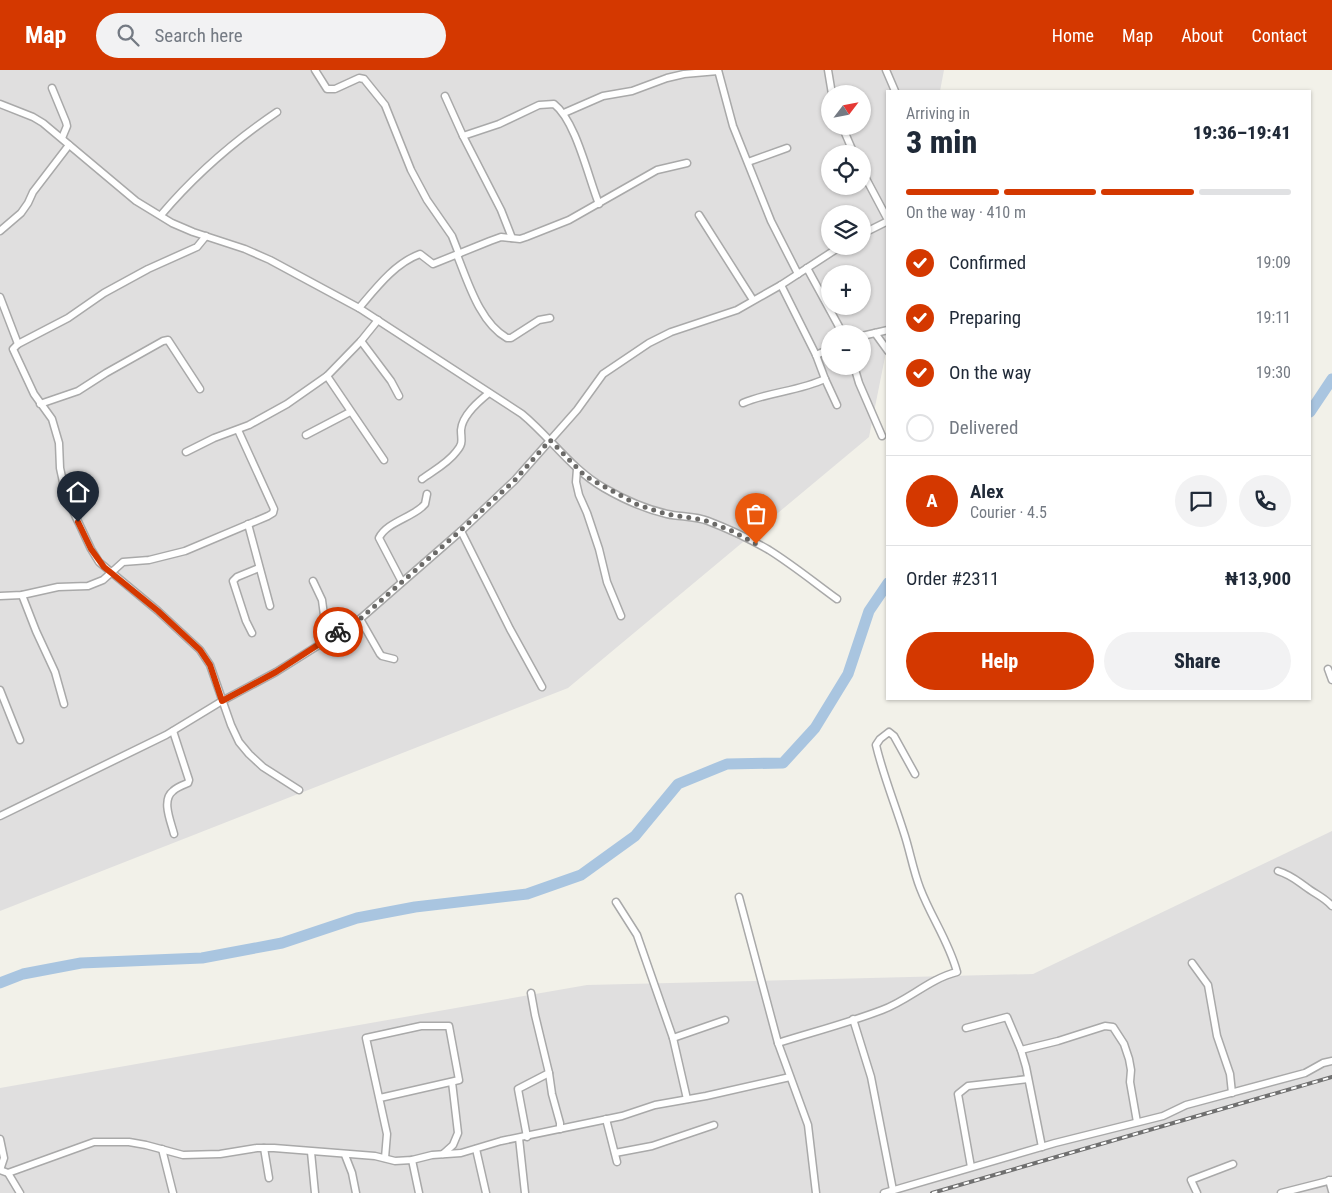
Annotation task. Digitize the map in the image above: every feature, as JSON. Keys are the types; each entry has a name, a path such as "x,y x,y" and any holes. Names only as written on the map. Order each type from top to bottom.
{"street":[{"path":"315,70 327,89 335,89 360,78 364,79 385,106 411,170 427,200 452,236 477,303 503,336 511,338 539,320 550,318"},
{"path":"564,113 603,96 632,91 667,78 718,70 733,126 771,221 798,274"},
{"path":"828,70 830,85"},
{"path":"886,70 895,90"},
{"path":"52,88 67,126 62,138"},
{"path":"445,96 501,210 512,238"},
{"path":"0,104 43,122 136,201 172,223 270,260 360,308 522,414 536,425 577,469 605,488 638,505 666,514 704,520 730,530 770,551 837,600"},
{"path":"463,136 499,124 539,105 554,104 564,113 579,147 598,204"},
{"path":"161,215 173,201 222,155 253,128 277,112"},
{"path":"0,231 21,213 33,192 69,145"},
{"path":"748,162 787,148"},
{"path":"360,308 385,278 414,256 420,254 433,264 490,240 526,237 569,220 657,170 687,163"},
{"path":"871,188 886,216"},
{"path":"698,215 753,300"},
{"path":"871,229 886,221"},
{"path":"206,236 197,247 118,285 68,318 18,344 13,349 40,404 52,419 59,443 61,474 66,496 99,562 158,611 200,650 210,665 239,742 263,767 299,790"},
{"path":"0,816 173,731 222,701 276,672 360,619 515,480 577,410 603,374 649,343 671,332 726,314 781,285 827,255"},
{"path":"807,268 838,325"},
{"path":"781,285 816,355 837,405"},
{"path":"0,297 18,344"},
{"path":"186,452 214,438 238,430 287,404 327,376 361,341 378,320"},
{"path":"871,334 886,330"},
{"path":"875,333 886,348"},
{"path":"40,404 78,391 114,368 168,340 200,389"},
{"path":"361,341 391,381 399,396"},
{"path":"816,355 821,353"},
{"path":"857,375 882,436"},
{"path":"327,376 384,460"},
{"path":"743,403 762,396 805,387 825,379"},
{"path":"422,479 456,453 462,442 461,430 464,420 479,401 489,393"},
{"path":"306,435 350,412"},
{"path":"0,596 22,595 58,587 88,586 103,580 122,562 149,560 185,551 273,513 274,509 238,430"},
{"path":"577,469 576,482 579,495 599,548 607,582 621,616"},
{"path":"402,582 379,538 380,534 422,507 427,494"},
{"path":"248,524 270,606"},
{"path":"460,531 542,687"},
{"path":"252,632 246,621 233,581 237,577 259,568"},
{"path":"313,581 322,600 324,623 332,636"},
{"path":"22,595 55,672 64,704"},
{"path":"360,619 380,654 394,659"},
{"path":"1328,669 1332,680"},
{"path":"0,690 20,740"},
{"path":"173,731 189,780 188,783 172,791 168,800 167,806 174,834"},
{"path":"778,1043 883,1010 919,992 933,981 957,972 945,938 927,905 920,887 886,780 876,745 884,735 889,732 894,736 915,774"},
{"path":"1278,871 1290,875 1305,887 1326,899 1332,906"},
{"path":"739,897 778,1043 808,1125 816,1193"},
{"path":"616,902 637,935 673,1038 687,1099"},
{"path":"1192,963 1208,985 1217,1036 1230,1074 1232,1093"},
{"path":"531,993 536,1023 550,1073 552,1094 560,1129"},
{"path":"966,1028 1007,1017 1021,1050 1042,1147"},
{"path":"853,1019 870,1077 893,1190"},
{"path":"673,1038 725,1020"},
{"path":"380,1098 459,1080 449,1026 421,1026 366,1038 387,1134 385,1158"},
{"path":"1021,1050 1058,1041 1105,1026 1113,1027 1119,1034 1130,1059 1132,1070 1130,1082 1136,1122"},
{"path":"884,1193 1042,1147 1163,1116 1186,1104 1305,1074 1317,1066 1332,1061"},
{"path":"527,1137 518,1089 550,1073"},
{"path":"8,1173 94,1142 129,1142 183,1154 220,1154 264,1148 375,1156 395,1161 412,1160 476,1150 519,1138 622,1116 655,1105 790,1077"},
{"path":"971,1167 958,1094 968,1086 1028,1079"},
{"path":"443,1154 453,1145 458,1133 452,1082"},
{"path":"606,1119 617,1162"},
{"path":"615,1153 652,1146 714,1125"},
{"path":"519,1138 525,1193"},
{"path":"0,1140 4,1158 0,1170 8,1173 20,1193"},
{"path":"264,1148 270,1178"},
{"path":"162,1149 173,1193"},
{"path":"476,1150 486,1193"},
{"path":"311,1152 315,1193"},
{"path":"345,1155 352,1173 356,1193"},
{"path":"412,1160 419,1193"},
{"path":"1197,1193 1191,1180 1233,1164"},
{"path":"1281,1193 1330,1180 1332,1191"}],"shaded area":[{"path":"0,70 944,70 940,90 886,90 886,352 869,437 568,688 0,911"},
{"path":"1332,831 1332,1193 0,1193 0,1088 587,985 1033,974"}],"waterway":[{"path":"1311,410 1332,379"},
{"path":"0,983 23,974 81,963 202,958 282,943 357,918 415,907 527,894 581,875 635,836 678,784 727,764 783,763 815,728 848,674 869,611 886,586"}],"railway":[{"path":"932,1193 1332,1077"}],"way so far":[{"path":"338,632 360,619 460,531 515,480 550,440 585,476 638,505 666,514 704,520 730,530 756,544"}],"route":[{"path":"78,522 99,562 158,611 200,650 210,665 222,701 276,672 338,632"}]}
